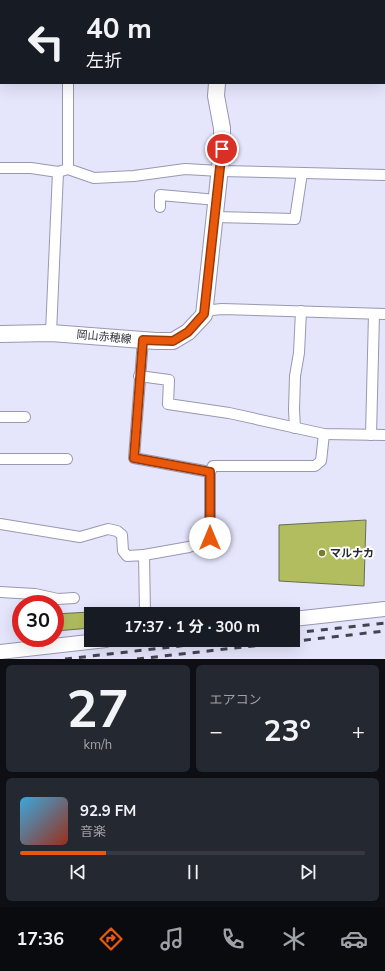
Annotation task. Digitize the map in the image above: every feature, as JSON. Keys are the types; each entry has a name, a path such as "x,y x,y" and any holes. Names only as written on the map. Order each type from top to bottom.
{"main road":[{"path":"204,314 222,149 222,128 216,96 217,84"},
{"name":"岡山赤穂線","path":"0,334 51,333 173,341 188,332 204,314"},
{"path":"300,618 385,608"},
{"path":"0,652 84,642"}],"street":[{"path":"68,84 68,170"},
{"path":"0,168 31,168 58,172 68,170 94,178 134,176 185,170 385,175"},
{"path":"51,333 58,172"},
{"path":"215,217 295,220 302,173"},
{"path":"160,207 160,195 217,200"},
{"path":"204,314 212,310 222,309 385,314"},
{"path":"295,428 295,376 299,353 301,311"},
{"path":"371,435 374,314"},
{"path":"143,340 139,376 134,458 210,472"},
{"path":"139,376 169,380 168,404 229,413 324,434 385,435"},
{"path":"0,417 25,417"},
{"path":"0,524 80,537 108,529 117,530 122,535 123,551 127,556 189,548 210,538 210,472 213,466 315,466 321,461 324,434"},
{"path":"0,459 67,459"},
{"path":"144,555 145,607"},
{"path":"0,592 35,594 58,599 74,598"}],"building":[{"name":"マルナカ","path":"366,520 364,586 279,581 279,525"},
{"path":"84,612 84,629 64,630 64,613"}],"railway":[{"path":"300,632 385,623"},
{"path":"137,659 385,631"},
{"path":"65,659 171,647"}],"place":[{"name":"マルナカ","path":"322,553"}],"route":[{"path":"210,538 210,472 134,458 139,376 143,340 173,341 188,332 204,314 222,149"}]}
